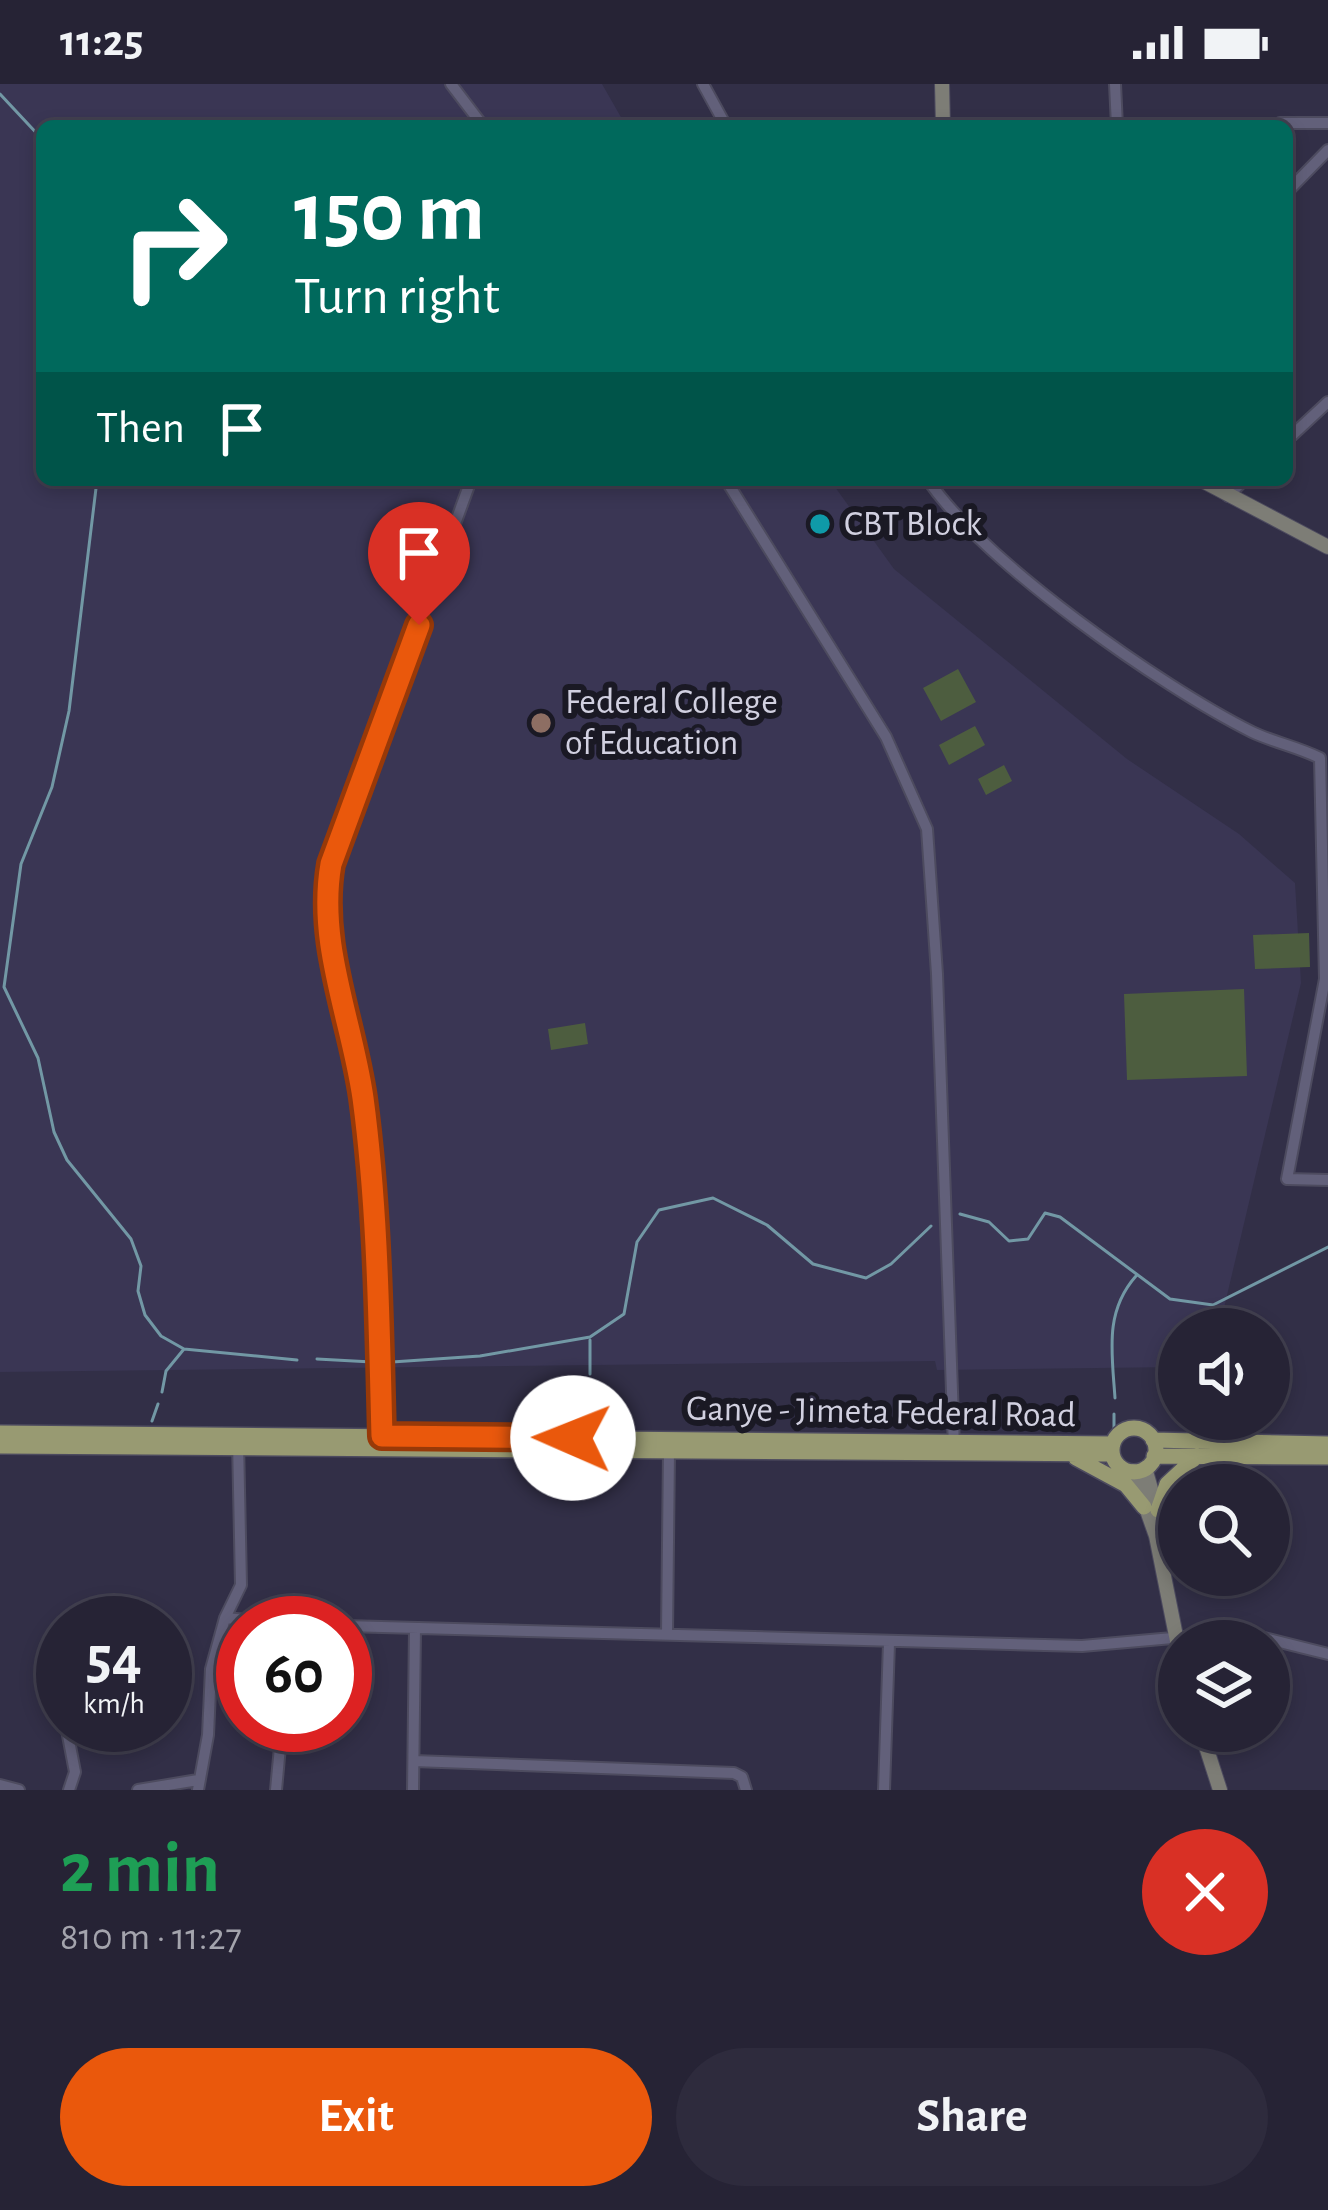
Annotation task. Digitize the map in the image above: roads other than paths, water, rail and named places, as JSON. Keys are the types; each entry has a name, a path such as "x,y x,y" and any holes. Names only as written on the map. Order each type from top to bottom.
{"main road":[{"path":"942,84 943,120"},
{"path":"1211,486 1328,547"},
{"path":"1151,1509 1146,1459 1132,1428 1113,1449 1120,1467 1146,1459 1328,1444"},
{"name":"Ganye - Jimeta Federal Road","path":"0,1433 669,1451 954,1448 1068,1455 1113,1449"},
{"name":"Ganye - Jimeta Federal Road","path":"0,1446 382,1436 1113,1449"},
{"path":"1068,1455 1126,1485 1161,1524 1156,1536 1172,1620"},
{"path":"1151,1509 1174,1474 1198,1456"},
{"path":"1146,1459 1328,1457"},
{"path":"1208,1752 1220,1790"}],"street":[{"path":"451,84 478,120"},
{"path":"703,84 723,120"},
{"path":"1115,84 1117,120"},
{"path":"1293,123 1328,124"},
{"path":"1293,185 1328,150"},
{"path":"1293,434 1328,401"},
{"path":"382,1436 368,1139 334,972 326,896 331,864 469,486"},
{"path":"730,486 886,737 927,829 938,974 954,1448"},
{"path":"932,486 946,507 998,556 1150,669 1257,734 1320,758 1326,788 1325,980 1287,1179 1328,1180"},
{"path":"1228,496 1238,486"},
{"path":"236,1596 241,1585 238,1441"},
{"path":"667,1634 669,1451"},
{"path":"372,1627 889,1642 1158,1644"},
{"path":"413,1790 415,1628"},
{"path":"884,1790 889,1642"},
{"path":"1290,1645 1328,1654"},
{"path":"138,1790 198,1785 216,1654"},
{"path":"69,1790 75,1772 71,1752"},
{"path":"276,1790 280,1752"},
{"path":"414,1761 618,1773 734,1773 742,1777 746,1790"},
{"path":"617,1790 618,1773"},
{"path":"0,1785 19,1790"}],"waterway":[{"path":"0,94 36,133"},
{"path":"96,486 69,711 52,787 21,864 4,987 38,1058 54,1132 67,1160 131,1239 141,1266 138,1291 145,1315 161,1336 184,1349 297,1360"},
{"path":"392,1362 480,1356 590,1337 624,1314 637,1242 659,1210 713,1198 767,1225 813,1264 866,1278 891,1264 931,1226"},
{"path":"960,1214 989,1222 1009,1241 1028,1239 1045,1213 1060,1217 1170,1299 1213,1305 1328,1247"},
{"path":"1115,1398 1115,1319 1136,1276"},
{"path":"590,1340 590,1374"},
{"path":"162,1392 166,1371 184,1349"},
{"path":"317,1359 372,1362"},
{"path":"152,1421 158,1404"},
{"path":"1114,1414 1114,1431"}],"place":[{"name":"CBT Block","path":"820,524"},
{"name":"Federal College of Education","path":"541,723"}]}
